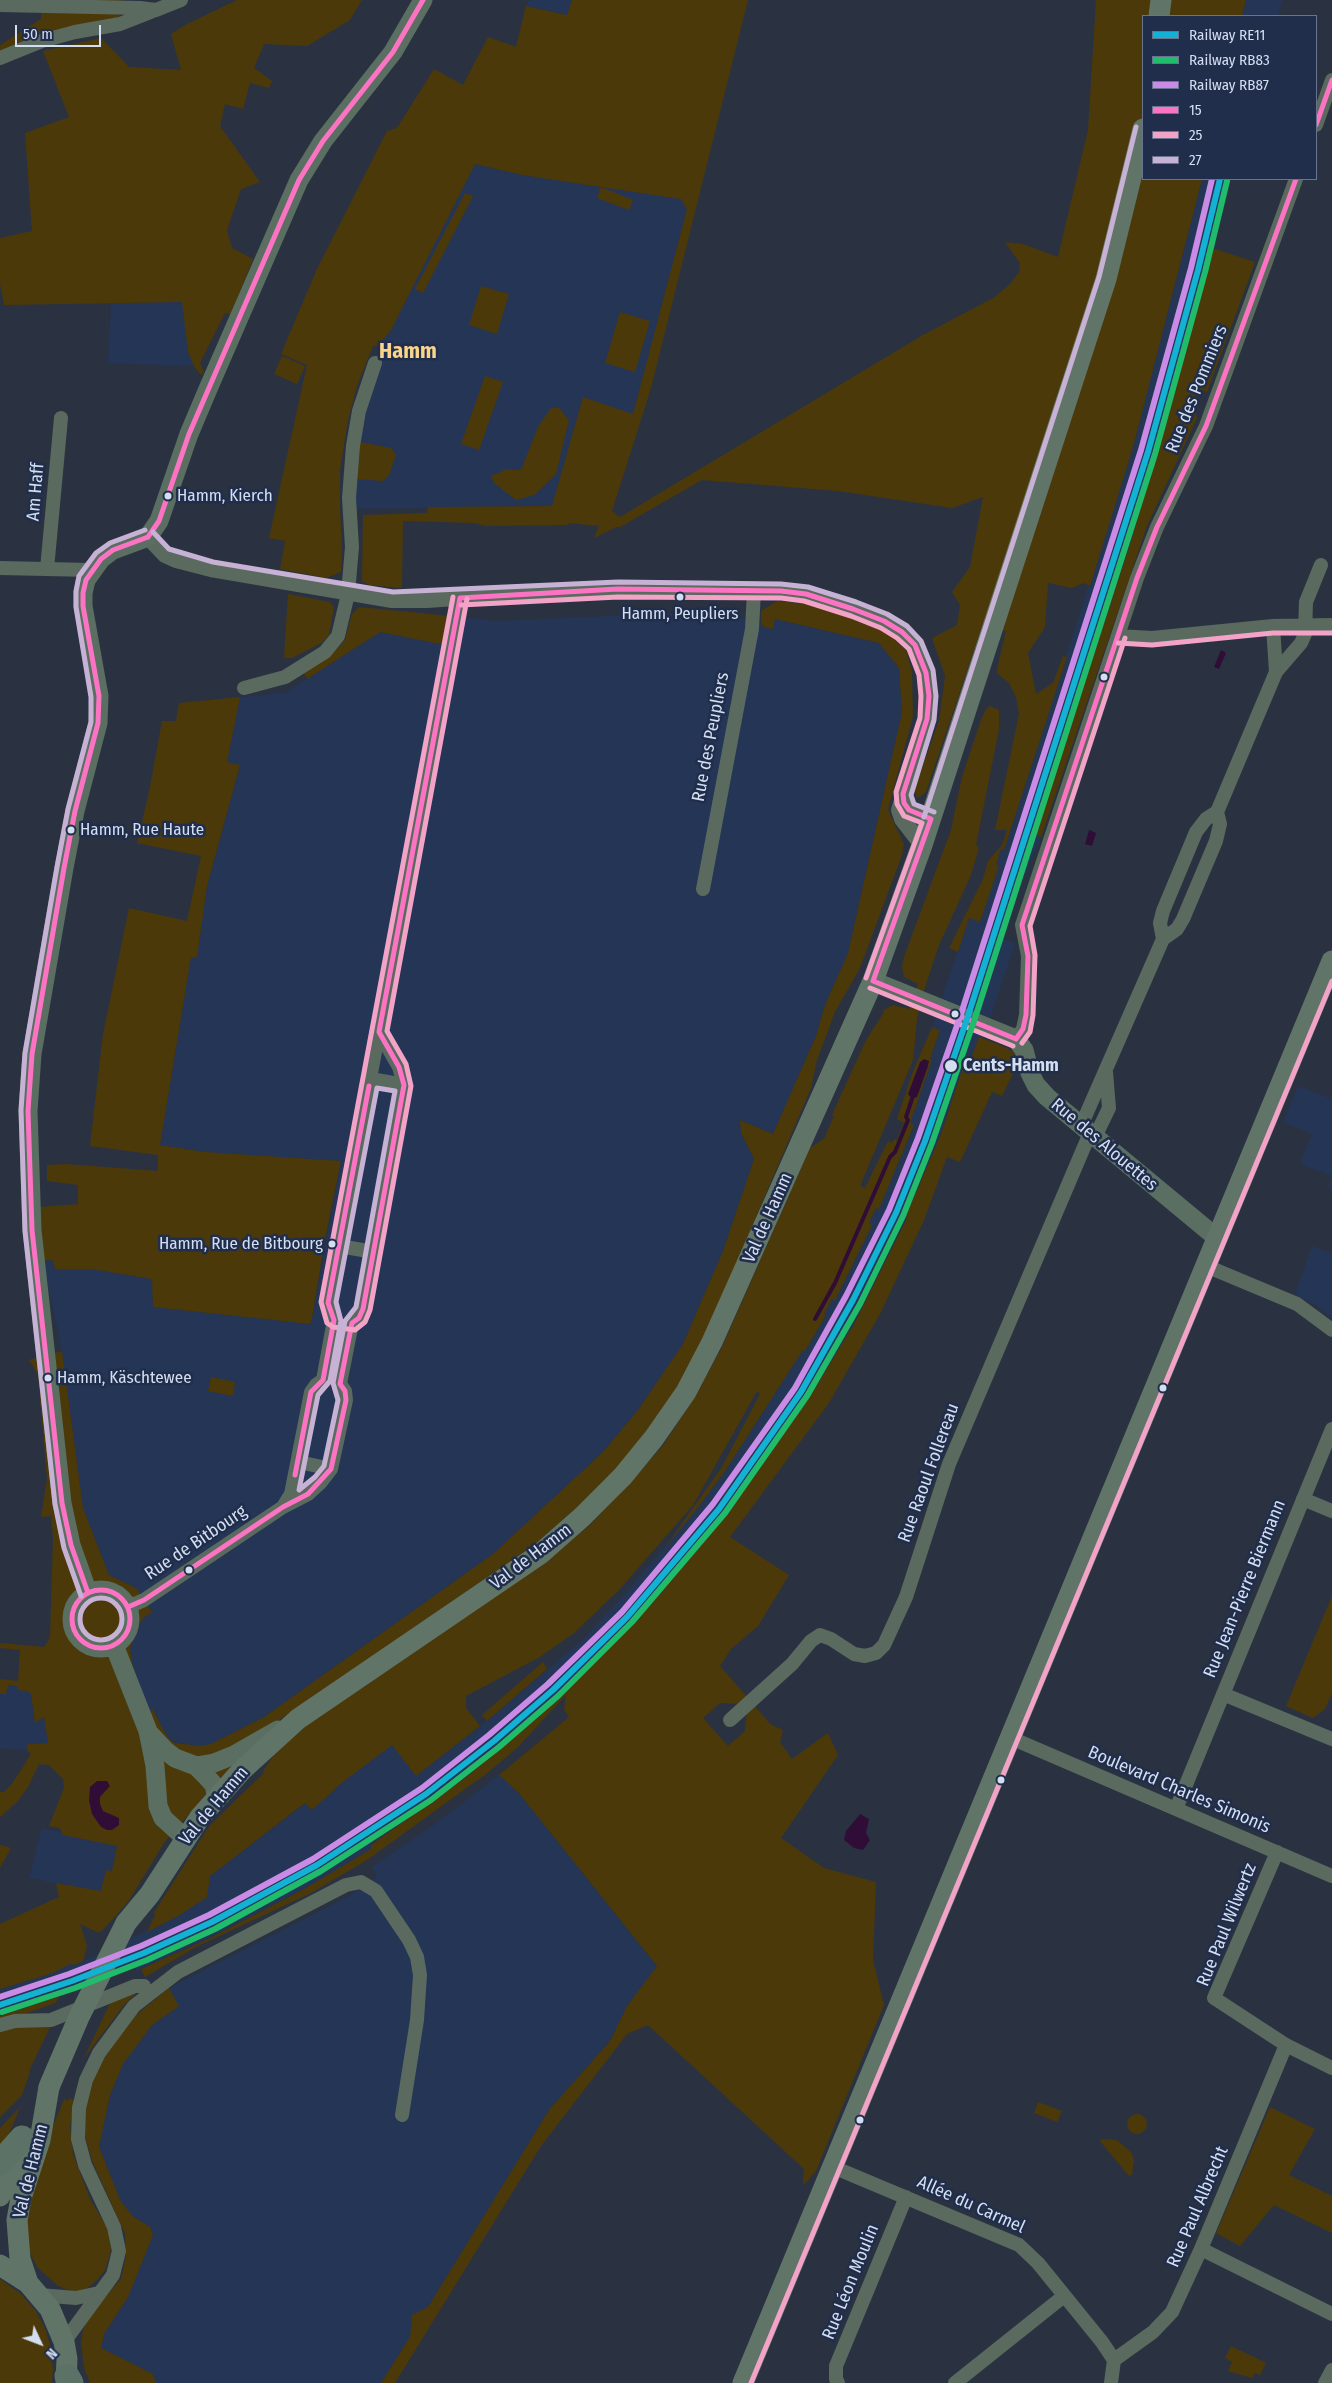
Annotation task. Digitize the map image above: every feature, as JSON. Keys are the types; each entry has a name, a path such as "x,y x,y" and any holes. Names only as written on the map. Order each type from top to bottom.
{"highway":[{"path":"0,2163 22,2138"}],"main road":[{"path":"88,1593 71,1545 62,1503 32,1230 28,1111 32,1054 63,875 76,811 98,723 99,696 83,606 86,580 101,559 113,550 148,537 159,521 189,434 299,180 323,142 393,52 422,0"},
{"path":"1159,15 1162,0"},
{"name":"Val de Hamm","path":"0,2196 22,2138 126,1923 150,1894 185,1838 217,1798 242,1770 298,1719 540,1554 582,1518 623,1476 654,1438 686,1392 712,1342 873,981 922,846 1106,279 1142,133"},
{"path":"743,2383 1332,960"},
{"path":"873,981 1016,1039"},
{"name":"Rue des Alouettes","path":"1016,1039 1024,1050 1030,1073 1036,1086 1217,1238"},
{"path":"100,1590 111,1592 121,1598 128,1607 129,1629 123,1639 114,1645 96,1647 87,1644 75,1630 72,1620 74,1609 88,1593 100,1590"},
{"path":"114,1645 148,1731 155,1766 158,1806 163,1818 185,1838"},
{"path":"196,1766 214,1763 234,1755 298,1719"},
{"path":"148,1731 175,1758 196,1766 214,1785 217,1798"},
{"name":"Val de Hamm","path":"34,2289 20,2259 17,2220 21,2198 40,2140 48,2087"},
{"path":"0,2265 34,2289 54,2317 64,2342 68,2381"}],"street":[{"path":"0,58 42,41 75,32 120,24 181,0"},
{"path":"0,5 156,10"},
{"path":"1317,122 1332,80"},
{"name":"Rue des Pommiers","path":"1016,1039 1022,1029 1026,1015 1028,956 1022,925 1118,636 1158,527 1206,426 1296,180"},
{"path":"244,688 285,677 325,652 338,636 348,594 352,547 349,498 352,446 363,398 376,363"},
{"name":"Am Haff","path":"47,569 61,418"},
{"path":"148,537 165,555 211,570 392,600 618,589 754,591 806,594 884,621 902,632 915,645 926,673 929,696 927,719 899,810 902,819 922,846"},
{"name":"Rue Raoul Follereau","path":"1163,939 1160,923 1163,911 1196,832 1206,819 1217,812 1276,672 1301,643 1305,634 1306,602 1321,565"},
{"path":"0,568 92,570"},
{"name":"Rue des Peupliers","path":"703,889 752,629 754,591"},
{"path":"323,1380 334,1320 328,1303 460,598"},
{"path":"1118,636 1152,638 1273,626 1332,625"},
{"name":"Rue Raoul Follereau","path":"1273,626 1276,672"},
{"path":"903,794 904,803 909,810 931,819"},
{"name":"Rue Raoul Follereau","path":"730,1720 792,1664 810,1641 820,1635 831,1639 854,1654 866,1656 876,1654 884,1645 906,1597 949,1464 1089,1132 1109,1108 1106,1072 1163,939 1177,929 1183,919 1216,841 1220,824 1217,812"},
{"name":"Rue de Bitbourg","path":"128,1607 144,1600 283,1507 308,1494 331,1468 346,1400 345,1390 340,1384 346,1352 352,1324 359,1318 364,1309 404,1085 399,1067 379,1032"},
{"path":"371,1079 404,1085"},
{"path":"339,1246 374,1252"},
{"path":"1206,1266 1297,1304 1332,1330"},
{"path":"334,1320 352,1324"},
{"path":"328,1350 346,1352"},
{"path":"283,1507 291,1494 299,1462 311,1392 316,1384 323,1380 340,1384"},
{"name":"Rue Jean-Pierre Biermann","path":"1176,1809 1332,1429"},
{"path":"299,1462 331,1468"},
{"name":"Rue Jean-Pierre Biermann","path":"1302,1499 1332,1511"},
{"name":"Rue Jean-Pierre Biermann","path":"1223,1694 1332,1739"},
{"name":"Boulevard Charles Simonis","path":"1011,1738 1332,1876"},
{"name":"Rue Paul Wilwertz","path":"1277,1852 1214,1998 1286,2045 1332,2068"},
{"path":"64,2342 113,2274 119,2251 114,2227 85,2165 78,2139 79,2108 86,2080 99,2053 134,2006 178,1972 346,1884 361,1882 376,1891 409,1940 416,1957 420,1975 417,2020 402,2115"},
{"path":"0,2026 15,2021 51,2020 135,1986 144,1986"},
{"name":"Rue Paul Albrecht","path":"1114,2360 1153,2332 1172,2312 1201,2249 1286,2045"},
{"name":"Allée du Carmel","path":"833,2167 1019,2245 1038,2263 1102,2342 1114,2360"},
{"name":"Rue Léon Moulin","path":"838,2383 836,2379 836,2366 906,2197"},
{"path":"1201,2249 1332,2314"},
{"path":"34,2289 76,2298 98,2293"},
{"path":"955,2383 1064,2296"},
{"path":"1111,2383 1114,2360"},
{"path":"1326,2383 1332,2370"}],"shaded area":[{"path":"0,0 121,0 119,20 0,53 0,45 41,19 41,6"},
{"path":"237,0 362,0 350,20 307,46 264,44 254,68 272,81 269,88 250,83 243,109 225,104 220,126 260,182 241,189 227,230 232,248 253,259 231,314 225,313 200,363 204,372 201,375 194,366 188,352 182,302 4,305 0,284 0,238 32,231 25,133 69,117 43,51 101,38 129,67 181,70 171,34 187,24"},
{"path":"529,0 572,0 568,15 526,6"},
{"path":"572,0 748,0 651,388 612,511 620,517 923,335 995,297 1011,283 1019,272 1020,263 1005,242 1023,244 1058,257 1088,130 1096,0 1246,0 1242,15 1142,15 1142,180 1202,180 1133,447 1090,586 1083,583 1072,588 1048,583 1045,627 1028,653 1036,694 1053,683 1063,656 1067,657 1004,850 1001,849 996,865 999,866 980,922 969,918 958,952 949,948 983,879 988,861 1002,845 1007,830 995,830 1019,714 1016,697 1009,683 998,674 997,669 1006,631 983,623 926,792 918,798 915,787 939,721 945,676 932,638 957,625 960,605 952,592 970,567 983,497 952,508 838,491 702,480 620,527 616,527 594,538 599,526 569,523 567,525 484,526 476,523 403,521 402,588 369,585 362,581 363,515 427,513 428,507 552,506 583,397 633,414 687,209 681,199 522,175 475,164 391,330 379,345 373,346 357,386 348,420 340,470 341,572 326,578 280,569 285,541 269,538 307,365 281,354 317,269 387,131 397,128 434,69 463,85 488,37 516,47 526,6 567,15"},
{"path":"1246,0 1282,0 1278,15 1242,15"},
{"path":"475,164 522,175 681,199 687,209 633,415 583,397 552,506 349,509 349,498 375,363 383,347 379,345 391,330"},
{"path":"1202,180 1229,180 1158,449 1132,538 1037,829 1037,835 1041,837 1026,875 1024,874 1003,939 1015,943 983,1039 979,1037 968,1066 962,1070 941,1134 907,1217 859,1312 861,1313 816,1387 813,1386 786,1429 731,1506 681,1568 596,1661 527,1723 472,1768 474,1771 371,1844 371,1849 304,1889 210,1938 136,1971 135,1968 0,2016 0,1989 53,1973 70,1963 74,1964 83,1961 178,1916 206,1895 210,1876 306,1803 312,1810 344,1781 392,1744 416,1776 487,1721 581,1641 624,1595 696,1510 725,1471 803,1350 806,1350 826,1316 823,1314 832,1298 834,1300 872,1225 869,1224 876,1207 879,1208 914,1126 909,1124 932,1061 930,1060 940,1030 932,1027 969,918 980,921 999,866 996,865 1001,849 1004,850 1133,447"},
{"path":"601,187 633,200 629,210 597,198"},
{"path":"465,193 473,196 423,293 415,289"},
{"path":"1212,248 1255,262 1207,392 1199,389 1193,406 1197,418 1147,526 1041,837 1037,836 1037,829 1132,538"},
{"path":"481,286 509,294 497,334 469,325"},
{"path":"183,302 188,352 194,366 108,363 111,303"},
{"path":"620,312 650,321 635,372 605,363"},
{"path":"282,356 305,366 297,384 274,374"},
{"path":"485,376 503,382 479,450 461,444"},
{"path":"551,408 559,408 569,420 556,474 534,495 516,500 494,483 491,476 507,469 521,470 538,427"},
{"path":"360,442 391,448 396,455 389,475 383,481 356,479"},
{"path":"288,594 330,602 334,607 329,635 323,642 292,658 284,658"},
{"path":"777,601 806,604 851,615 884,629 906,650 912,672 913,716 888,810 904,844 902,855 860,968 835,1012 817,1060 811,1088 699,1350 678,1387 647,1432 616,1469 534,1545 269,1727 214,1785 164,1843 128,1902 102,1931 97,1932 80,1924 87,1946 83,1961 74,1965 70,1964 53,1973 0,1989 0,1924 59,1897 56,1883 101,1891 106,1870 112,1871 117,1846 63,1835 60,1828 49,1826 64,1788 63,1779 49,1765 39,1764 28,1787 18,1801 0,1817 0,1792 4,1792 12,1784 31,1754 27,1750 27,1744 48,1743 44,1717 35,1723 31,1694 27,1691 18,1690 17,1686 8,1685 6,1694 0,1694 0,1679 18,1681 20,1650 0,1648 0,1643 44,1647 50,1638 53,1538 51,1516 41,1517 47,1479 38,1375 29,1360 62,1351 83,1508 109,1575 136,1588 152,1612 142,1619 130,1648 133,1667 150,1714 152,1708 164,1731 171,1741 176,1743 199,1746 211,1744 264,1717 493,1554 603,1452 638,1410 683,1344 723,1251 754,1159 741,1133 740,1120 773,1134 816,1036 825,1005 848,953 902,712 899,668 879,643 775,619 773,629 764,627 761,623 761,611"},
{"path":"359,607 450,616 445,645 380,632 307,679 303,672 333,653 345,640 352,614"},
{"path":"725,611 725,614 761,623 765,627 773,629 775,619 879,643 899,668 902,712 848,953 825,1005 816,1036 773,1134 740,1120 741,1133 754,1159 723,1251 683,1344 638,1410 603,1452 493,1554 264,1717 211,1744 199,1746 171,1741 153,1709 150,1715 133,1667 130,1648 142,1619 136,1588 109,1575 83,1508 62,1351 43,1261 53,1260 55,1269 91,1269 152,1279 153,1307 311,1324 341,1161 205,1152 160,1145 191,956 197,957 207,886 240,766 227,762 240,697 285,693 380,632 445,645 450,616 494,621"},
{"path":"1221,650 1226,653 1219,669 1214,667"},
{"path":"240,697 227,762 240,765 207,886 197,957 191,957 160,1145 205,1152 341,1161 325,1239 311,1324 153,1307 152,1279 91,1269 55,1269 53,1260 43,1261 40,1207 78,1204 78,1185 47,1181 47,1165 66,1164 158,1171 158,1155 90,1146 103,1034 129,908 187,921 201,856 137,843 149,792 162,721 176,721 179,703"},
{"path":"990,706 999,710 999,729 976,845 979,847 971,875 939,945 925,987 917,1019 913,1060 860,1186 865,1188 888,1141 892,1143 894,1139 897,1140 904,1123 897,1119 912,1074 932,1027 940,1030 930,1059 932,1060 910,1123 914,1125 879,1209 876,1208 869,1223 872,1225 835,1300 832,1299 824,1314 826,1315 805,1351 803,1350 725,1471 663,1550 722,1467 760,1394 757,1391 693,1505 619,1590 574,1633 540,1657 466,1696 466,1708 480,1726 416,1776 392,1745 344,1781 312,1810 305,1803 210,1876 207,1897 178,1916 147,1932 156,1913 153,1914 210,1825 264,1773 263,1771 274,1755 284,1745 311,1722 547,1561 590,1525 664,1444 695,1397 722,1347 810,1148 824,1139 834,1116 832,1115 865,1042 884,1012 882,1011 893,1005 909,1009 918,984 904,977 902,966 904,957 951,830 962,777 981,720 986,709"},
{"path":"1089,830 1096,833 1092,846 1085,844"},
{"path":"979,1037 1007,1048 1014,1053 1018,1063 1002,1096 992,1092 960,1162 947,1157 924,1220 881,1312 829,1403 730,1537 789,1575 758,1626 731,1649 720,1666 747,1697 740,1704 720,1703 703,1718 728,1746 745,1731 747,1711 754,1705 770,1724 783,1730 780,1742 792,1759 828,1733 838,1755 781,1838 824,1868 876,1882 873,1960 884,2005 816,2171 803,2186 804,2169 648,2025 627,2034 541,2146 395,2383 381,2383 410,2337 412,2315 428,2307 549,2110 610,2041 627,2006 657,1966 518,1792 499,1775 569,1717 564,1709 566,1695 517,1748 486,1774 367,1860 311,1893 196,1947 145,1977 141,1969 210,1938 304,1889 371,1849 371,1845 474,1771 472,1768 566,1689 625,1631 681,1568 731,1506 786,1429 813,1385 816,1387 851,1330 907,1218 906,1216 941,1134 962,1070 968,1066"},
{"path":"924,1059 929,1061 928,1066 917,1097 912,1099 908,1094 920,1062"},
{"path":"1298,1086 1332,1099 1332,1176 1300,1164 1312,1134 1283,1122"},
{"path":"1332,1176 1332,1188 1328,1186"},
{"path":"1312,1246 1332,1254 1332,1318 1316,1305 1295,1295"},
{"path":"211,1377 235,1382 233,1396 208,1391"},
{"path":"1332,1596 1332,1693 1325,1709 1313,1718 1286,1706"},
{"path":"543,1662 547,1669 487,1721 482,1715"},
{"path":"8,1685 18,1685 31,1694 35,1723 44,1716 48,1743 27,1744 27,1750 0,1748 0,1694 6,1694"},
{"path":"499,1775 518,1792 657,1966 627,2006 610,2041 549,2110 428,2307 412,2315 410,2337 381,2383 156,2383 153,2374 101,2348 104,2334 128,2297 153,2235 150,2227 134,2217 121,2202 99,2147 110,2095 123,2064 152,2025 179,2006 169,1988 351,1895 377,1876 372,1867 438,1822"},
{"path":"97,1781 107,1781 110,1786 100,1797 100,1804 103,1811 119,1818 119,1825 112,1830 101,1827 92,1814 89,1800 90,1787"},
{"path":"860,1814 869,1819 866,1833 870,1840 863,1850 854,1848 844,1840 846,1831"},
{"path":"42,1828 117,1845 112,1872 106,1871 101,1892 29,1878"},
{"path":"0,1845 11,1848 0,1868"},
{"path":"169,1988 179,2006 152,2025 123,2064 110,2095 99,2147 121,2202 134,2217 150,2227 153,2235 128,2297 104,2334 101,2348 153,2374 156,2383 90,2383 84,2368 81,2342 83,2330 91,2313 121,2279 126,2256 125,2234 93,2163 86,2140 82,2111 93,2078 111,2047 136,2015"},
{"path":"136,1993 124,2005 84,2058 112,1999"},
{"path":"60,1996 55,2003 0,2023 0,2016"},
{"path":"53,2021 29,2071 22,2095 0,2117 0,2030"},
{"path":"69,2098 74,2100 70,2127 73,2154 90,2199 109,2231 111,2251 105,2270 97,2280 89,2287 76,2292 57,2285 37,2267 27,2246 25,2220 46,2144 64,2099 68,2101"},
{"path":"1038,2102 1062,2111 1057,2122 1034,2113"},
{"path":"20,2107 3,2149 0,2154 0,2128"},
{"path":"1270,2107 1315,2129 1289,2175 1332,2196 1332,2233 1274,2205 1240,2246 1216,2233"},
{"path":"1137,2114 1144,2117 1147,2124 1144,2131 1137,2134 1130,2131 1127,2124 1130,2117"},
{"path":"1099,2140 1117,2140 1131,2152 1134,2160 1132,2175 1129,2176"},
{"path":"0,2279 21,2294 35,2310 45,2328 51,2348 52,2383 0,2383"},
{"path":"1231,2346 1266,2363 1260,2375 1255,2373 1252,2378 1228,2371 1232,2362 1225,2358"}],"waterway":[{"path":"815,1319 835,1283 890,1157 895,1152 908,1120 906,1117 912,1099"}],"rail line":[{"name":"RB87","path":"0,1997 69,1974 141,1946 209,1915 313,1859 422,1788 489,1735 548,1684 622,1612 713,1504 795,1388 846,1296 889,1210 918,1138 961,1014 1141,450 1191,268 1212,180"},
{"name":"RE11","path":"0,2005 72,1981 144,1953 212,1922 317,1865 426,1794 494,1741 553,1690 627,1617 719,1509 801,1392 853,1300 896,1213 925,1141 968,1016 1148,452 1198,270 1220,180"},
{"name":"RB83","path":"2,2012 75,1988 147,1960 215,1929 321,1871 431,1800 499,1747 558,1696 632,1622 725,1513 807,1396 860,1304 903,1216 932,1143 975,1018 1155,454 1205,272 1227,181"}],"transit line":[{"name":"15","path":"148,537 159,521 189,434 299,180 323,141 393,52 423,0"},
{"name":"15","path":"1317,122 1332,80"},
{"name":"27","path":"924,817 1099,277 1136,127"},
{"name":"15","path":"1016,1039 1023,1029 1026,1015 1028,956 1022,925 1137,578 1157,527 1206,426 1296,180"},
{"name":"27","path":"81,1596 64,1548 55,1504 25,1231 21,1110 25,1053 57,867 68,809 91,722 91,697 76,607 76,591 79,576 96,553 110,543 145,530"},
{"name":"27","path":"153,532 169,549 213,562 393,592 618,582 781,584 808,587 856,602 887,614 907,626 921,641 933,670 936,696 934,720 911,795 914,804 934,812"},
{"name":"15","path":"88,1593 71,1545 62,1503 32,1230 28,1111 32,1054 64,868 75,811 98,723 99,696 83,606 83,593 86,580 101,559 113,550 148,537"},
{"name":"15","path":"460,598 618,589 781,591 806,594 853,609 884,621 902,632 915,645 926,673 929,696 927,719 903,794 904,803 909,810 931,819 873,981"},
{"name":"25","path":"453,597 321,1302 327,1323 333,1327 355,1330 365,1322 370,1310 411,1086 406,1064 387,1031 467,599"},
{"name":"25","path":"461,605 618,597 781,598 804,601 851,616 881,628 897,638 909,649 919,675 921,696 920,718 896,792 897,804 904,816 922,823 866,978"},
{"name":"15","path":"128,1607 144,1600 283,1507 308,1494 331,1469 346,1400 345,1391 340,1384 352,1323 359,1318 363,1309 404,1085 399,1067 379,1032 460,598"},
{"name":"25","path":"1118,643 1152,645 1273,633 1332,633"},
{"name":"25","path":"1022,1043 1030,1032 1033,1015 1035,955 1030,926 1125,638"},
{"name":"15","path":"873,981 1016,1039"},
{"name":"25","path":"751,2383 1332,981"},
{"name":"25","path":"870,988 1013,1046"},
{"name":"15","path":"295,1475 311,1392 323,1380 334,1320 328,1303 369,1086"},
{"name":"27","path":"377,1088 395,1091 356,1307 345,1321 333,1383 338,1400 324,1466 315,1477 299,1490 318,1395 330,1381 341,1321 336,1302 377,1088"},
{"name":"15","path":"101,1590 112,1592 125,1603 130,1619 128,1630 117,1643 101,1648 90,1646 77,1635 72,1619 74,1608 85,1595 101,1590"},
{"name":"27","path":"105,1598 113,1601 119,1607 122,1619 119,1631 113,1637 97,1640 89,1637 83,1631 80,1615 83,1607 89,1601 105,1598"}],"place":[{"name":"Hamm, Kierch","path":"168,496"},
{"name":"Hamm, Peupliers","path":"680,597"},
{"name":"Hamm, Rue Haute","path":"71,830"},
{"name":"Cents-Hamm","path":"951,1066"},
{"name":"Hamm, Rue de Bitbourg","path":"332,1244"},
{"name":"Hamm, Käschtewee","path":"48,1378"}],"district":[{"name":"Hamm","path":"408,352"}]}
